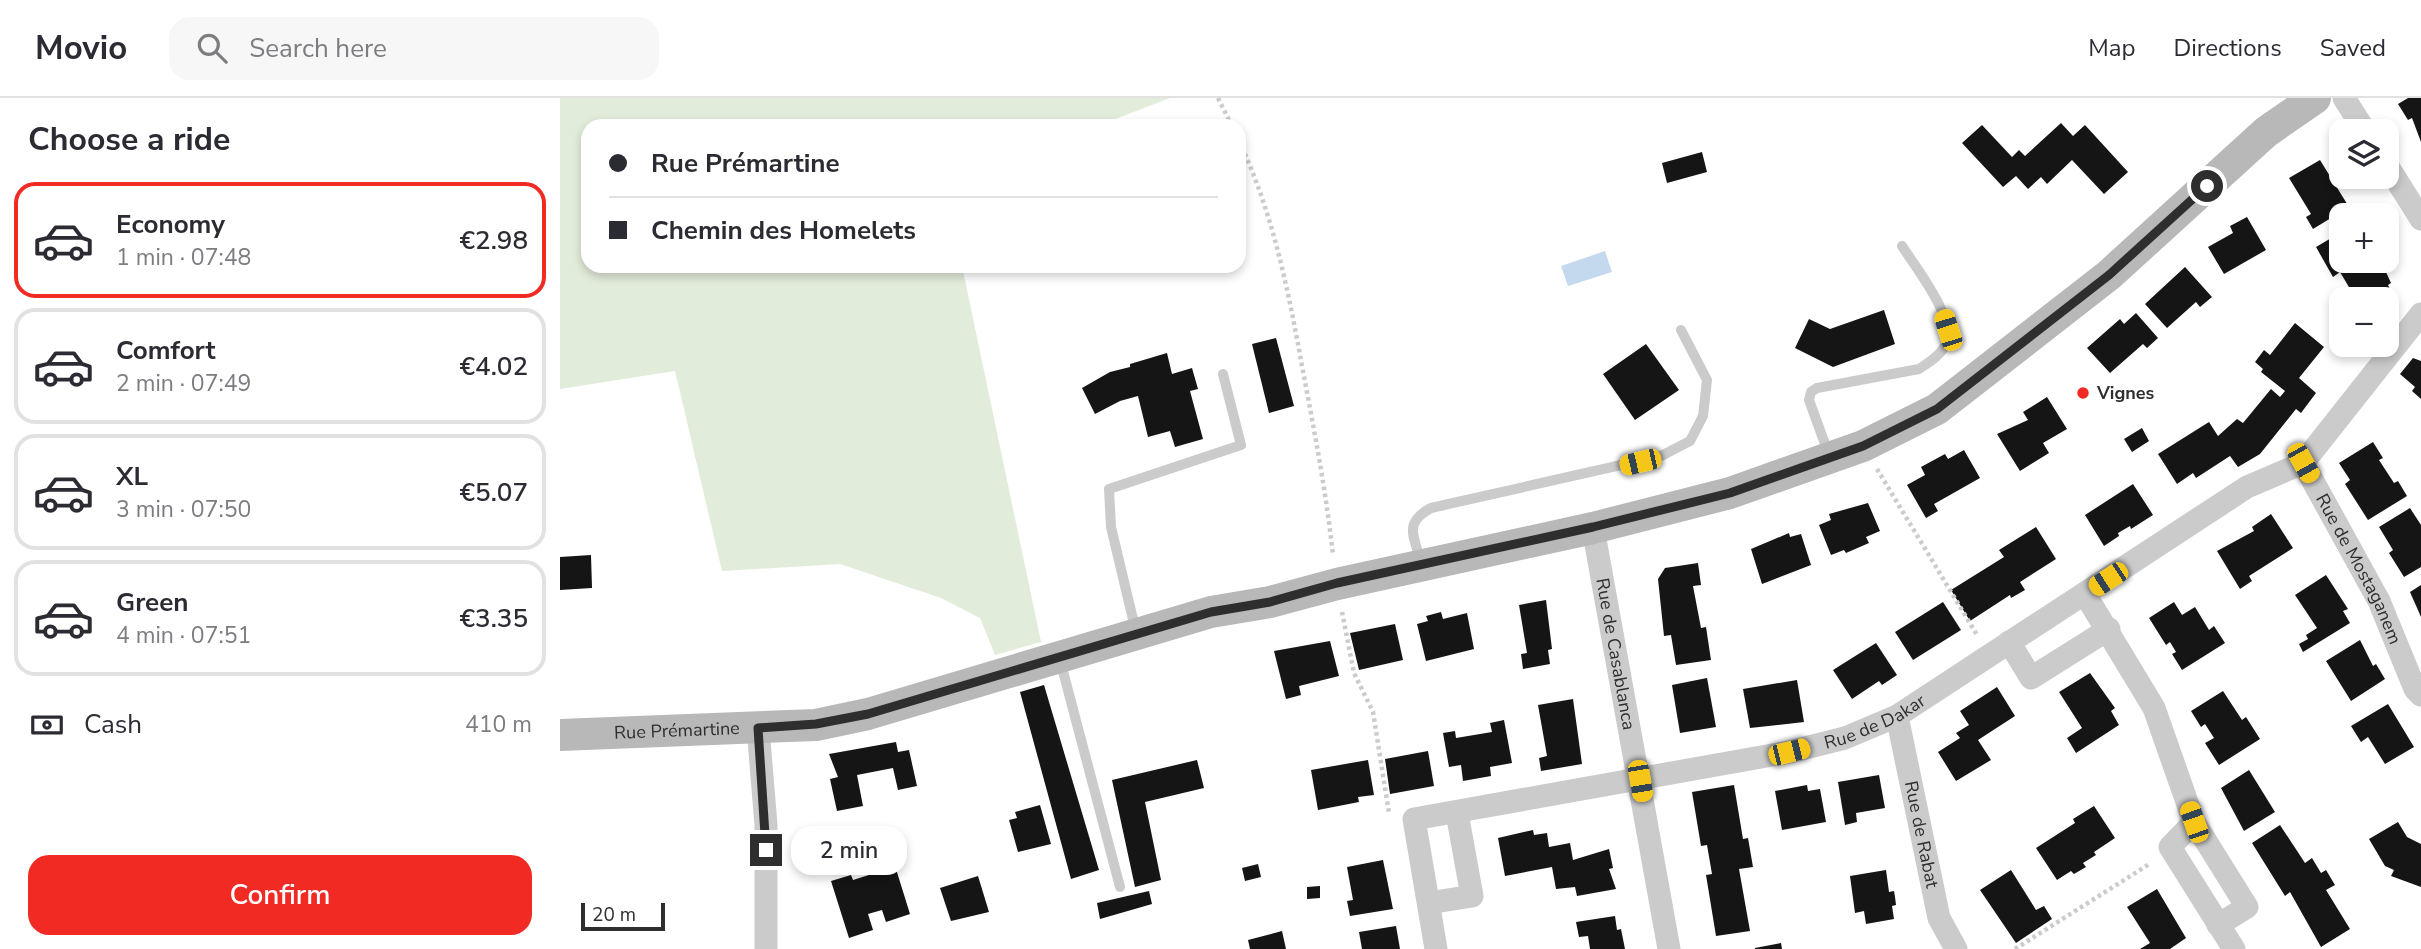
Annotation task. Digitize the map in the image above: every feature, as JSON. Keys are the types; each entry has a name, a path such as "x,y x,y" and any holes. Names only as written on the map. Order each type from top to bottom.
{"street":[{"name":"Rue Prémartine","path":"560,736 816,724 868,714 1211,612 1270,602 1337,583 1593,527 1730,493 1863,446 1937,409 2109,275 2266,132 2315,98"},
{"path":"2344,98 2357,119"},
{"path":"2399,184 2421,219"},
{"path":"2303,463 2421,314"},
{"name":"Rue de Dakar","path":"1640,781 1845,738 1897,716 2247,487 2303,463"},
{"name":"Rue de Mostaganem","path":"2303,463 2379,601 2415,689 2421,695"},
{"name":"Rue de Casablanca","path":"1593,527 1669,949"},
{"path":"2085,594 2109,629 2154,708 2194,822 2247,907 2218,925"},
{"path":"2009,642 2031,678 2109,629"},
{"name":"Rue de Rabat","path":"1897,716 1939,918 1956,949"},
{"path":"758,728 766,825 766,949"},
{"path":"1436,949 1414,820 1640,781"},
{"path":"1429,903 1472,896 1457,813"},
{"path":"2194,822 2170,847 2234,949"}],"lane":[{"path":"1830,457 1809,400 1811,392 1817,387 1919,369 1946,345 1948,330 1941,308 1902,246"},
{"path":"1422,564 1412,527 1417,516 1432,508 1661,456 1690,441 1703,416 1707,380 1681,330"},
{"path":"1136,635 1111,527 1109,489 1241,445 1223,374"},
{"path":"1059,659 1120,887"}],"path":[{"path":"1218,98 1228,119"},
{"path":"1246,156 1257,180 1284,271 1325,486 1337,583 1354,673 1373,712 1391,822 1414,820"},
{"path":"1863,446 1988,654"},
{"path":"2015,949 2140,872 2170,847"}],"green space":[{"path":"560,98 1170,98 1115,119 581,119 581,273 963,273 1041,642 995,655 980,618 941,598 840,564 722,571 675,371 560,389"}],"water":[{"path":"1605,251 1612,272 1568,286 1561,266"}],"building":[{"path":"2408,98 2421,98 2421,142 2412,118 2408,120 2398,104"},
{"path":"2061,123 2073,136 2085,125 2128,172 2104,194 2072,160 2047,184 2041,177 2028,189 2016,176 2003,187 1962,143 1982,125 2012,157 2019,150 2025,156"},
{"path":"1702,152 1707,172 1667,183 1662,163"},
{"path":"2320,160 2329,175 2329,189 2338,189 2347,203 2329,203 2329,219 2313,229 2306,217 2311,214 2289,178"},
{"path":"2247,217 2266,250 2224,274 2208,247 2233,233 2230,226"},
{"path":"2329,239 2329,270 2316,247"},
{"path":"2185,267 2212,297 2200,307 2196,302 2167,328 2145,304"},
{"path":"2341,273 2386,273 2391,283 2389,287 2349,287"},
{"path":"1884,310 1895,344 1833,367 1795,348 1809,319 1830,329"},
{"path":"2136,313 2158,338 2147,348 2143,344 2110,373 2087,348 2120,319 2124,324"},
{"path":"2295,323 2324,347 2299,378 2316,393 2301,413 2296,409 2260,454 2238,467 2230,456 2196,478 2193,473 2177,484 2158,454 2209,422 2218,436 2237,419 2243,423 2271,389 2280,397 2285,391 2261,372 2263,369 2255,362 2264,350 2270,355"},
{"path":"1276,338 1294,406 1269,413 1252,344"},
{"path":"1646,344 1679,390 1635,420 1603,374"},
{"path":"1167,353 1172,374 1192,368 1198,389 1190,391 1203,439 1175,447 1170,431 1148,437 1138,396 1120,401 1095,414 1082,388 1110,372"},
{"path":"2413,358 2421,361 2421,399 2412,391 2415,387 2400,374"},
{"name":"Vignes","path":"2085,387 2089,394 2081,400 2076,392"},
{"path":"2047,397 2067,429 2043,443 2049,453 2020,471 1997,434 2028,420 2023,412"},
{"path":"2142,428 2149,441 2132,452 2124,439"},
{"path":"2373,442 2383,458 2379,460 2394,483 2398,481 2407,496 2368,520 2345,484 2350,480 2339,463"},
{"path":"1964,450 1980,478 1934,504 1938,511 1926,518 1907,485 1925,475 1921,467 1945,454 1948,459"},
{"path":"2133,484 2153,515 2131,529 2130,526 2118,533 2119,536 2104,546 2085,515"},
{"path":"1868,503 1880,531 1866,537 1869,543 1846,553 1844,550 1831,555 1819,525 1831,520 1829,514"},
{"path":"2410,508 2421,525 2421,567 2404,577 2389,553 2393,550 2379,527"},
{"path":"2271,514 2293,548 2249,576 2252,581 2240,589 2217,551 2254,531 2252,527"},
{"path":"2036,527 2056,559 2020,582 2025,590 2011,598 2010,595 1970,621 1951,590 2004,557 1999,550"},
{"path":"1789,533 1790,537 1801,534 1811,565 1762,584 1751,549"},
{"path":"591,555 592,588 560,590 560,557"},
{"path":"1698,563 1701,585 1693,586 1701,628 1706,627 1711,660 1676,665 1671,635 1664,636 1658,579 1665,568"},
{"path":"2326,575 2348,609 2343,611 2350,623 2303,652 2299,644 2308,639 2306,635 2317,628 2295,595"},
{"path":"2421,585 2421,617 2410,592"},
{"path":"1546,600 1552,649 1548,650 1550,664 1523,669 1521,654 1527,653 1519,605"},
{"path":"1943,602 1961,630 1913,660 1895,632"},
{"path":"2174,602 2182,615 2195,607 2209,630 2214,626 2225,643 2182,670 2172,654 2176,652 2170,642 2166,645 2149,618"},
{"path":"1441,612 1443,619 1467,613 1474,649 1426,661 1417,624 1428,621 1426,616"},
{"path":"1395,624 1403,660 1359,670 1350,633"},
{"path":"2360,640 2373,666 2376,664 2385,679 2351,701 2326,661"},
{"path":"1330,641 1339,676 1299,686 1301,695 1286,699 1274,651"},
{"path":"1876,643 1897,675 1882,685 1879,681 1852,699 1833,670"},
{"path":"2090,673 2115,708 2111,711 2119,725 2076,753 2067,738 2082,728 2059,692"},
{"path":"1707,678 1716,727 1680,733 1672,685"},
{"path":"1797,680 1804,722 1750,728 1743,689"},
{"path":"1044,685 1099,870 1071,879 1020,692"},
{"path":"1997,687 2015,716 1978,740 1991,760 1956,781 1938,752 1960,738 1956,733 1969,725 1960,711"},
{"path":"2223,691 2242,720 2246,717 2260,739 2219,765 2205,743 2214,738 2205,724 2201,727 2191,711"},
{"path":"1573,699 1582,764 1541,771 1539,758 1547,756 1538,705"},
{"path":"2388,704 2414,747 2385,764 2368,737 2361,742 2351,726"},
{"path":"1504,720 1512,763 1490,767 1491,776 1463,781 1461,765 1449,767 1443,733 1455,731 1456,738 1492,732 1490,723"},
{"path":"896,742 898,752 909,750 917,786 898,790 893,768 857,775 863,806 837,811 830,779 838,777 829,754"},
{"path":"1428,751 1434,786 1390,794 1385,759"},
{"path":"1197,760 1204,788 1145,802 1161,880 1135,887 1112,780"},
{"path":"1368,760 1374,795 1358,797 1359,802 1318,810 1311,770"},
{"path":"2249,770 2275,812 2244,831 2221,788"},
{"path":"1879,775 1885,808 1856,813 1857,822 1845,825 1838,782"},
{"path":"1734,785 1743,839 1748,838 1753,867 1739,869 1750,931 1716,936 1706,875 1712,874 1707,845 1701,846 1692,792"},
{"path":"1807,785 1808,791 1820,789 1826,822 1782,830 1775,791"},
{"path":"1040,805 1051,844 1018,852 1009,820 1017,818 1015,812"},
{"path":"2094,806 2115,838 2083,863 2086,867 2074,874 2071,871 2057,880 2036,848 2075,823 2073,819"},
{"path":"2398,822 2407,837 2421,844 2421,887 2391,876 2394,870 2385,866 2369,839"},
{"path":"2280,825 2305,863 2312,858 2321,873 2326,870 2335,885 2326,890 2350,929 2321,947 2290,892 2285,896 2252,843"},
{"path":"1533,830 1534,835 1547,833 1549,847 1570,843 1573,860 1609,849 1613,868 1609,869 1616,889 1577,896 1575,887 1556,889 1552,867 1505,876 1498,838"},
{"path":"891,853 910,914 886,922 882,910 868,914 873,930 849,938 831,881 851,875 853,880 872,874 868,860"},
{"path":"1383,860 1393,909 1350,916 1347,901 1353,900 1347,867"},
{"path":"1258,864 1261,877 1245,881 1242,868"},
{"path":"1886,870 1889,892 1894,891 1895,897 1896,905 1892,906 1894,919 1866,924 1864,911 1855,913 1850,876"},
{"path":"2011,870 2036,910 2044,906 2052,919 2016,943 1980,890"},
{"path":"978,876 989,912 951,921 940,888"},
{"path":"1320,886 1320,898 1307,899 1307,887"},
{"path":"2157,889 2186,938 2170,949 2140,949 2150,943 2127,907"},
{"path":"1149,891 1152,904 1100,919 1097,903"},
{"path":"1615,916 1617,930 1621,929 1625,949 1590,949 1588,936 1579,937 1576,922"},
{"path":"1396,926 1400,949 1362,949 1359,932"},
{"path":"1282,931 1286,949 1250,949 1248,940"},
{"path":"1781,943 1782,949 1755,949 1755,948"}],"place":[{"name":"Vignes","path":"2083,393"}],"route":[{"path":"766,850 758,728 816,724 868,714 1211,612 1270,602 1337,583 1593,527 1730,493 1863,446 1937,409 2109,275 2207,186"}]}
